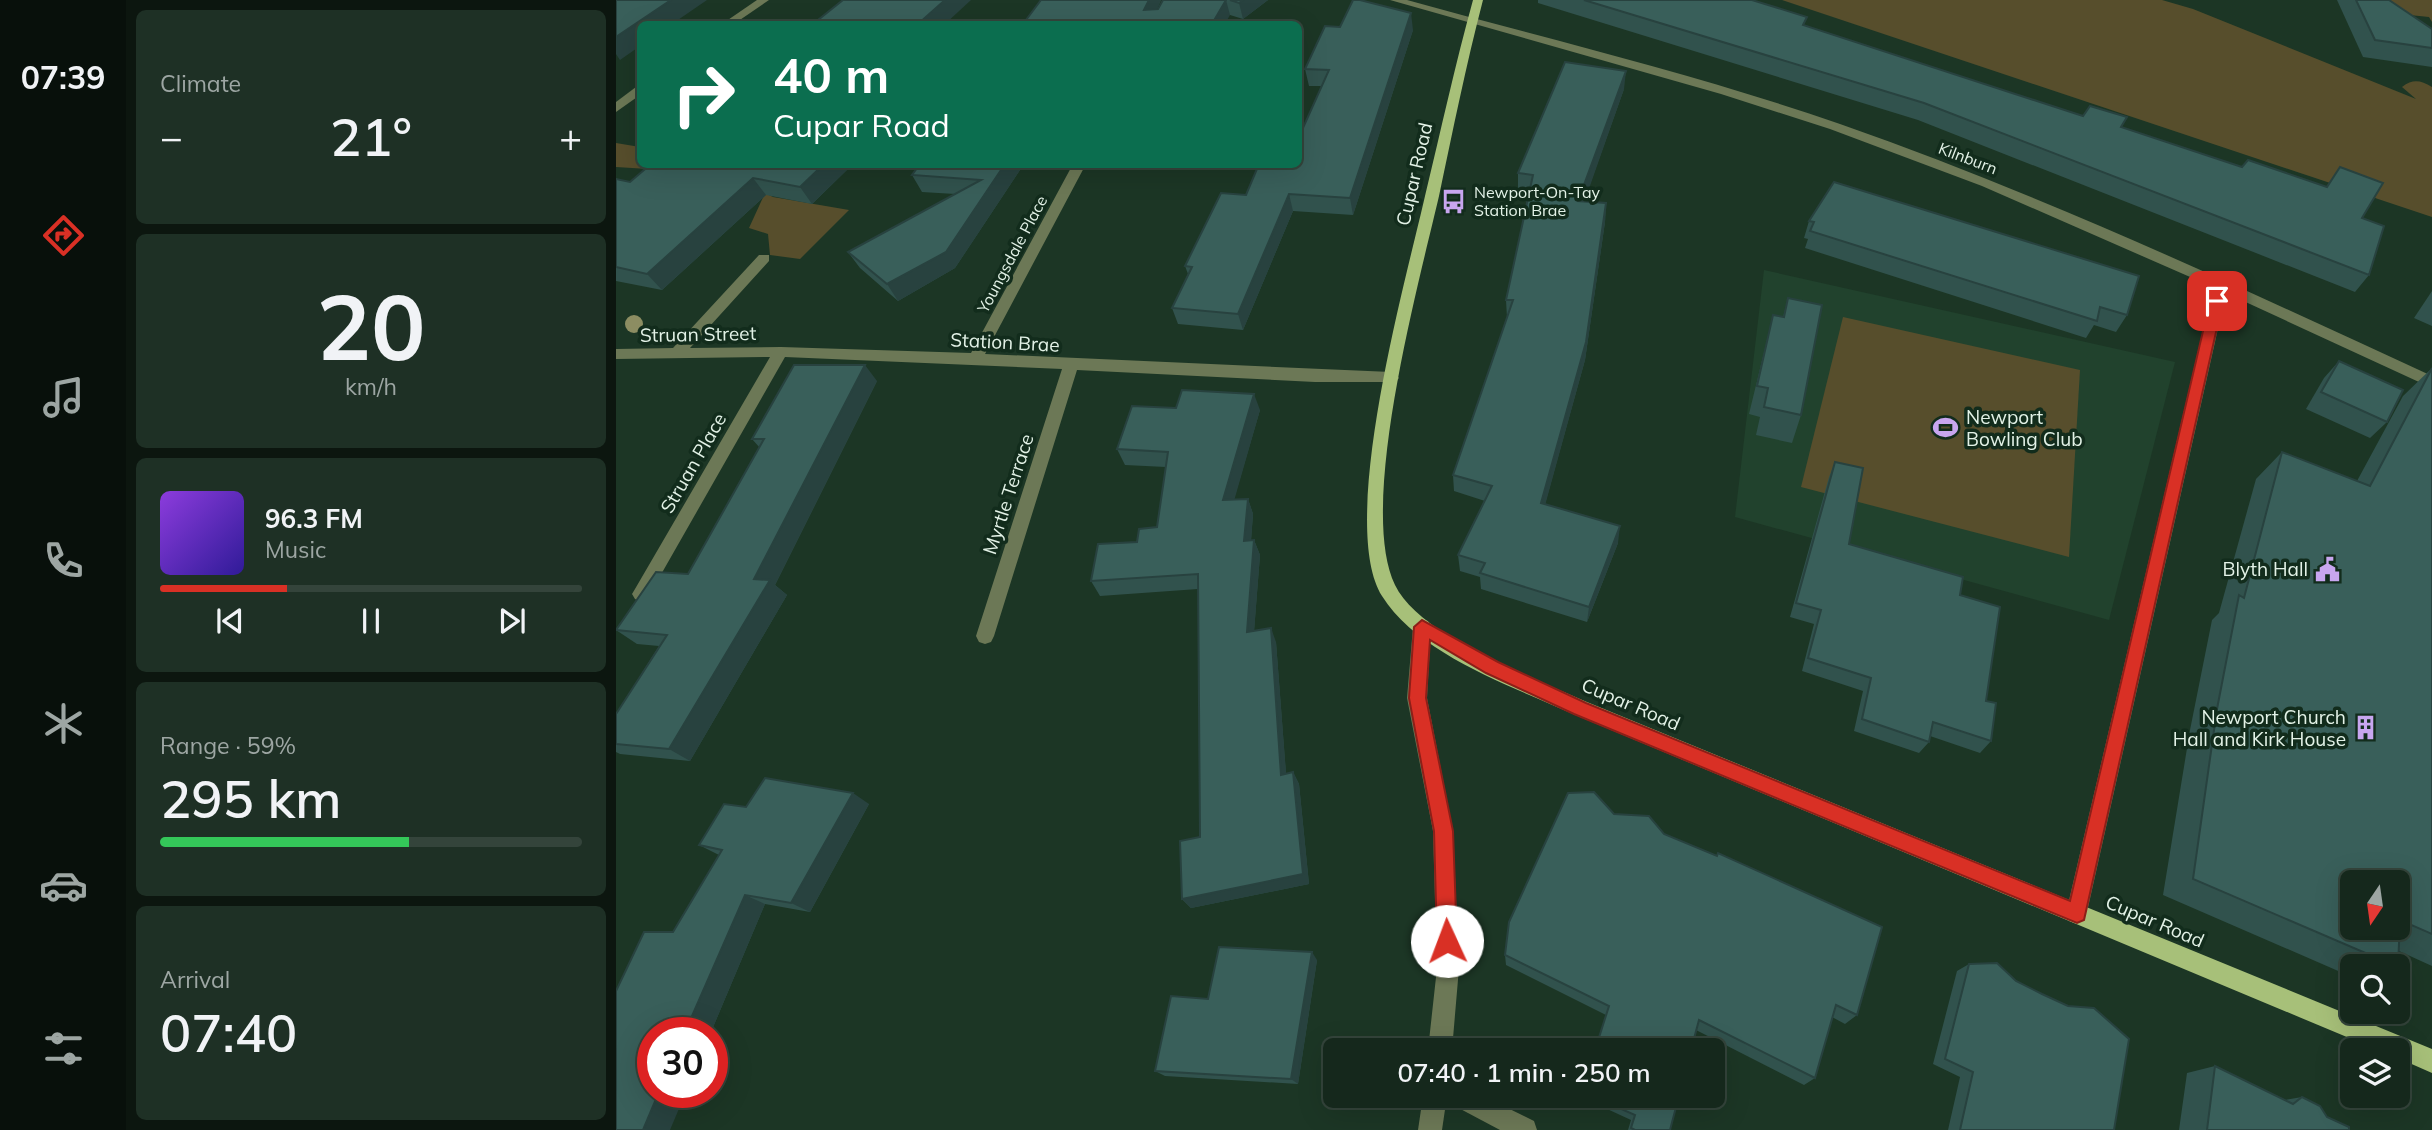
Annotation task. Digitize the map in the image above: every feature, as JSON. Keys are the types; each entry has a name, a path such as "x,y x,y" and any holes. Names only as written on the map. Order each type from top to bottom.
{"main road":[{"name":"Cupar Road","path":"1478,0 1391,378 1375,495 1376,558 1388,591 1422,627 1492,667 1580,708 2432,1061"}],"street":[{"path":"732,21 764,0"},
{"name":"Kilnburn","path":"1395,0 1636,65 1833,125 1997,187 2221,284 2432,382"},
{"path":"616,108 637,92"},
{"name":"Youngsdale Place","path":"975,359 1078,168"},
{"path":"676,354 764,258"},
{"path":"2077,913 2221,284"},
{"name":"Station Brae","path":"616,354 781,352 1391,378"},
{"name":"Struan Street","path":"616,354 781,352"},
{"name":"Struan Place","path":"641,594 781,352"},
{"name":"Myrtle Terrace","path":"985,636 1072,365"},
{"path":"1422,627 1418,698 1443,831 1448,968 1441,1038"},
{"path":"1430,1130 1433,1108"},
{"path":"1482,1108 1525,1130"}],"shaded area":[{"path":"1782,0 2162,0 2193,9 2416,99 2402,87 2417,81 2424,83 2432,87 2432,217"},
{"path":"2350,0 2432,0 2432,22 2429,17 2370,11"},
{"path":"616,143 637,146 637,168 650,168 648,169 616,167"},
{"path":"765,193 773,197 849,210 800,259 770,255 768,234 749,228"},
{"path":"1764,270 2175,362 2109,620 1735,517"},
{"name":"Newport Bowling Club","path":"1843,317 2080,370 2069,557 1801,487"}],"building":[{"path":"616,0 671,0 637,21 616,37"},
{"path":"843,0 945,0 921,21 817,21"},
{"path":"1041,0 1149,0 1144,10 1158,9 1163,0 1226,0 1214,21 1025,21"},
{"path":"1353,0 1411,13 1350,198 1289,194 1238,314 1172,308 1192,267 1185,266 1221,193 1246,195 1257,168 1302,168 1302,130 1329,70 1305,69 1325,26 1340,27"},
{"path":"1584,0 1752,0 1807,17 1803,25 2083,116 2090,106 2127,117 2121,127 2242,167 2248,160 2327,187 2340,167 2383,183 2362,218 2384,226 2369,275 1924,103"},
{"path":"2356,0 2389,0 2432,29 2432,48 2375,40"},
{"path":"1565,62 1626,71 1578,201 1606,203 1586,342 1541,503 1620,526 1589,607 1480,573 1485,563 1458,555 1492,486 1453,475 1513,300 1506,300 1533,175 1518,173"},
{"path":"646,168 820,168 800,187 753,178 647,274 616,267 616,179 630,182"},
{"path":"917,168 1002,168 946,252 887,284 848,252 981,180 912,175"},
{"path":"1834,182 2139,276 2127,315 2100,307 2097,321 1810,231 1814,222 1809,221"},
{"path":"1788,298 1822,305 1801,415 1764,407 1768,388 1757,386 1773,315 1784,317"},
{"path":"2339,361 2403,390 2387,422 2321,392"},
{"path":"794,365 865,365 754,579 770,580 669,749 616,744 616,714 667,635 616,630 656,572 688,574 764,439 752,439"},
{"path":"2432,368 2432,934 2410,924 2410,870 2340,870 2340,940 2399,940 2399,954 2368,954 2193,879 2217,709 2239,595 2244,598 2282,452 2370,486"},
{"path":"1182,390 1254,394 1223,500 1248,499 1244,541 1254,540 1247,632 1271,628 1281,775 1293,772 1303,874 1182,899 1180,841 1200,837 1198,574 1091,581 1098,544 1137,542 1139,529 1157,527 1168,452 1117,449 1132,406 1176,408"},
{"path":"1835,462 1863,468 1849,544 1963,577 1960,595 2000,607 1986,701 1996,703 1991,741 1933,722 1929,742 1862,719 1871,678 1808,658 1821,610 1796,603"},
{"path":"765,778 853,793 791,903 745,895 692,1017 637,1017 637,1108 652,1108 643,1130 616,1130 616,991 644,932 673,932 722,850 699,845 724,804 746,807"},
{"path":"1594,792 1614,814 1649,816 1664,834 1717,856 1718,853 1882,927 1857,1015 1836,1005 1815,1078 1699,1020 1694,1038 1599,1038 1609,1006 1505,955 1509,922 1568,793"},
{"path":"1219,947 1312,952 1291,1079 1155,1071 1171,996 1208,999"},
{"path":"1997,963 2016,981 2042,994 2068,1006 2094,1008 2129,1039 2114,1130 1960,1130 1973,1072 1945,1059 1969,964"},
{"path":"2215,1066 2293,1104 2302,1097 2320,1106 2327,1117 2349,1127 2349,1130 2207,1130"},
{"path":"1619,1108 1676,1108 1670,1130 1635,1130 1631,1128 1635,1115"}],"place":[{"name":"Newport-On-Tay Station Brae","path":"1454,201"},
{"name":"Newport Bowling Club","path":"1946,428"},
{"name":"Blyth Hall","path":"2328,569"},
{"name":"Newport Church Hall and Kirk House","path":"2366,728"}],"route":[{"path":"1447,941 1443,831 1418,698 1422,627 1492,667 1580,708 2077,913 2217,301"}]}
